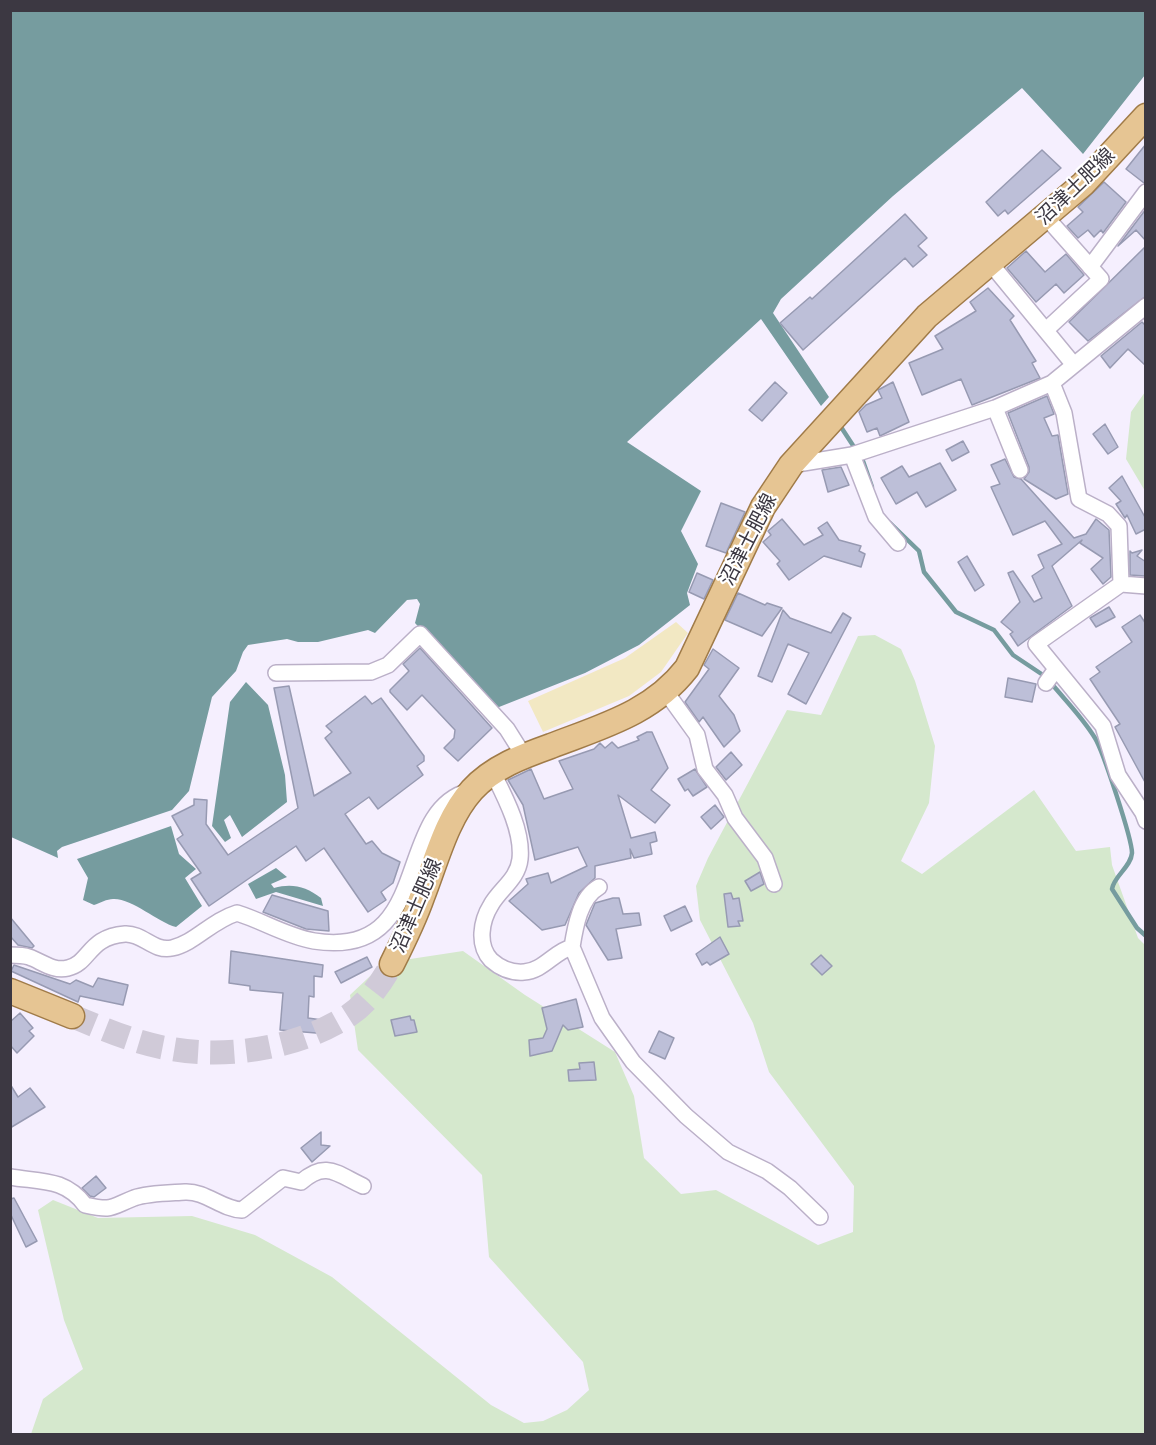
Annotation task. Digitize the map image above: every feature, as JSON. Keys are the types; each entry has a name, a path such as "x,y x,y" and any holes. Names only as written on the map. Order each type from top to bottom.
{"main road":[{"name":"沼津土肥線","path":"392,964 416,913 450,826 472,790 493,772 524,756 628,716 666,692 687,668 762,507 791,465 927,316 1083,184 1146,116"},
{"path":"10,991 72,1016"}],"street":[{"path":"1090,267 1146,192"},
{"path":"1046,217 1101,279 1046,330"},
{"path":"991,264 1074,365"},
{"path":"791,465 852,455 995,408 1052,383 1146,306"},
{"path":"1052,383 1064,413 1079,499 1108,514 1119,526 1121,584"},
{"path":"995,408 1020,470"},
{"path":"852,455 876,517 898,543"},
{"path":"1146,586 1121,584 1036,644 1052,675 1103,726 1118,775 1146,821"},
{"path":"276,673 288,671 371,672 388,665 420,634 507,729 524,756"},
{"path":"666,692 697,735 705,769 725,795 735,818 765,858 774,884"},
{"path":"493,772 515,828 520,858 518,870 491,904 481,935 483,948 499,967 527,972 572,947"},
{"path":"10,955 26,956 53,968 68,969 78,963 104,938 136,934 160,948 171,949 186,943 220,918 237,913 277,932 315,941 358,939 372,932 398,909 428,830 440,808 448,799 472,790"},
{"path":"599,887 590,892 575,928 572,947 602,1018 633,1062 686,1116 728,1152 767,1171 790,1188 820,1217"},
{"path":"10,1177 43,1181 74,1190 85,1205 107,1210 134,1198 186,1192 202,1194 229,1209 243,1210 283,1178 301,1182 314,1170 324,1169 363,1186"}],"shaded area":[{"path":"11,11 1145,11 1145,75 1083,154 1022,88 893,196 781,299 773,313 829,397 821,406 761,319 627,442 701,491 681,531 698,564 687,593 690,605 639,645 585,673 494,709 415,623 420,604 417,599 407,600 375,633 368,630 318,642 298,642 287,639 248,645 236,671 212,697 189,791 172,810 62,847 57,851 58,858 11,837"},
{"path":"1145,392 1145,491 1126,459 1131,412"},
{"path":"875,635 901,649 915,681 935,746 929,803 901,861 922,874 1034,790 1076,851 1110,847 1112,865 1138,938 1145,945 1145,1434 31,1434 43,1399 83,1369 64,1320 38,1210 53,1200 98,1218 192,1216 255,1235 332,1277 491,1405 524,1423 543,1421 567,1410 589,1390 583,1362 489,1257 482,1175 358,1050 350,995 384,963 463,951 525,995 615,1052 634,1096 644,1158 681,1194 716,1190 818,1245 853,1232 854,1186 769,1072 753,1023 700,920 696,886 708,858 787,710 821,715 858,636"},
{"path":"246,682 268,705 285,775 287,802 242,837 230,815 224,820 231,838 225,842 212,826 230,702"},
{"path":"171,826 179,854 196,869 185,878 202,906 176,927 128,902 111,899 94,905 83,900 88,878 77,859"},
{"path":"276,868 287,877 271,884 274,888 292,886 304,888 321,898 323,906 276,892 256,899 248,884"}],"sand":[{"path":"676,622 688,633 661,672 629,696 543,732 528,701 625,658"}],"building":[{"path":"1146,144 1146,182 1144,183 1126,169"},
{"path":"1042,150 1061,168 1008,214 1005,210 998,216 986,202"},
{"path":"1104,182 1126,202 1103,233 1101,230 1094,237 1088,230 1078,238 1067,226 1083,212 1078,207"},
{"path":"1146,209 1146,241 1136,230 1118,246"},
{"path":"905,214 927,238 918,246 927,255 913,267 905,258 803,350 780,323 810,297 812,299"},
{"path":"1146,246 1146,296 1088,341 1069,322"},
{"path":"1026,251 1045,272 1066,254 1084,275 1064,293 1056,284 1036,302 1007,268"},
{"path":"988,288 1014,316 1010,320 1036,361 1032,363 1040,378 972,405 961,379 922,395 909,363 943,349 935,336 976,311 970,302"},
{"path":"1142,322 1146,326 1146,366 1128,349 1110,368 1101,356"},
{"path":"775,382 787,393 762,421 749,410"},
{"path":"893,382 909,422 880,436 877,428 867,432 859,412 866,405 882,398 878,390"},
{"path":"1047,396 1054,414 1044,418 1052,436 1058,435 1068,494 1056,499 1024,479 1029,472 1029,467 1008,413"},
{"path":"1105,424 1118,447 1108,454 1093,434"},
{"path":"963,441 969,452 952,461 946,450"},
{"path":"1005,459 1014,477 1021,479 1074,538 1086,534 1096,519 1109,530 1111,577 1103,584 1091,569 1103,558 1080,543 1082,540 1052,566 1072,606 1018,646 1010,634 1013,632 1001,622 1020,602 1008,573 1013,571 1034,602 1042,598 1032,576 1044,568 1038,555 1062,544 1045,521 1013,535 991,487 1000,484 991,465"},
{"path":"940,463 956,490 926,507 917,492 896,504 881,478 902,466 909,477"},
{"path":"841,467 849,485 828,492 822,470"},
{"path":"1122,476 1146,519 1146,529 1136,534 1127,515 1125,518 1116,504 1121,501 1109,488"},
{"path":"721,503 745,512 726,553 706,546"},
{"path":"782,519 804,545 823,535 818,528 827,522 839,540 861,546 859,551 865,554 861,567 824,556 789,580 777,564 780,561 763,542 771,535 768,531"},
{"path":"1142,550 1137,556 1146,562 1145,576 1130,575 1130,551 1132,553"},
{"path":"967,556 984,585 975,591 958,562"},
{"path":"697,573 713,580 704,599 689,592"},
{"path":"738,593 765,605 767,603 782,608 762,636 725,620"},
{"path":"1109,607 1115,617 1096,627 1090,618"},
{"path":"783,610 790,618 831,633 843,613 851,618 806,704 788,694 809,653 788,644 772,682 758,676"},
{"path":"1140,615 1146,624 1146,784 1115,727 1120,724 1090,679 1100,672 1096,667 1132,642 1122,627"},
{"path":"420,648 492,728 458,761 444,748 454,738 455,730 422,695 407,710 390,692 409,671 403,664"},
{"path":"713,649 739,668 719,696 734,715 740,731 724,747 703,717 699,722 685,702 709,669 704,665"},
{"path":"1008,678 1036,684 1032,702 1005,697"},
{"path":"289,686 314,796 351,773 325,738 332,732 326,726 365,696 372,704 381,698 424,756 424,761 417,766 423,775 378,809 369,797 345,814 366,844 372,841 382,853 400,862 393,883 381,892 386,900 368,912 324,848 306,861 296,846 209,906 191,879 201,873 177,839 183,835 172,816 194,805 194,799 207,800 206,824 228,855 298,808 274,688"},
{"path":"652,732 668,768 651,790 670,805 655,823 618,795 631,838 655,832 657,841 650,843 652,854 634,858 630,849 631,858 595,866 595,878 579,893 565,925 542,930 509,901 528,884 526,879 548,873 551,883 587,866 578,847 535,860 523,805 508,780 531,769 544,799 573,789 559,761 594,749 600,743 605,748 612,742 618,748 639,740 637,737"},
{"path":"731,752 742,765 726,780 716,767"},
{"path":"695,769 707,787 693,796 688,789 685,791 678,779"},
{"path":"715,805 724,817 711,829 701,817"},
{"path":"760,872 764,884 751,891 745,881"},
{"path":"731,893 733,899 739,898 743,921 738,921 740,926 728,927 724,894"},
{"path":"272,895 328,911 329,931 306,929 263,912"},
{"path":"619,898 623,914 639,913 641,925 616,929 622,958 608,960 586,925 595,903"},
{"path":"685,906 692,921 671,931 664,916"},
{"path":"10,917 34,946 32,948 18,945 10,936"},
{"path":"720,937 729,954 710,965 707,962 702,965 696,954"},
{"path":"231,951 323,965 322,977 314,976 314,997 309,996 308,1018 329,1021 328,1034 280,1030 283,993 250,990 250,986 229,983"},
{"path":"821,955 832,966 822,975 811,964"},
{"path":"367,957 372,967 341,983 335,972"},
{"path":"14,965 70,984 76,980 93,987 98,978 128,985 123,1005 80,996 78,1002 11,971"},
{"path":"576,999 583,1027 568,1030 563,1025 552,1051 530,1056 529,1040 543,1038 547,1029 542,1008"},
{"path":"20,1013 33,1028 29,1031 34,1036 17,1053 10,1045 10,1022"},
{"path":"410,1016 411,1020 414,1020 417,1032 395,1036 391,1020"},
{"path":"659,1031 674,1038 665,1059 649,1052"},
{"path":"594,1062 596,1080 569,1081 568,1070 580,1069 579,1063"},
{"path":"10,1084 18,1097 30,1088 45,1107 10,1128"},
{"path":"321,1132 321,1145 330,1146 312,1162 301,1148"},
{"path":"96,1176 106,1188 94,1197 82,1188"},
{"path":"14,1198 37,1241 26,1247 10,1213 10,1199"}],"waterway":[{"path":"841,427 854,447"},
{"path":"863,461 872,487"},
{"path":"890,523 919,551 924,572 956,612 994,630 1013,655 1046,677"},
{"path":"1051,683 1095,738 1104,759 1132,853 1129,863 1113,884 1112,889 1137,928 1146,936"}],"tunnel":[{"path":"72,1016 133,1040 159,1047 217,1053 263,1048 307,1036 348,1016 368,999 392,964"}]}
